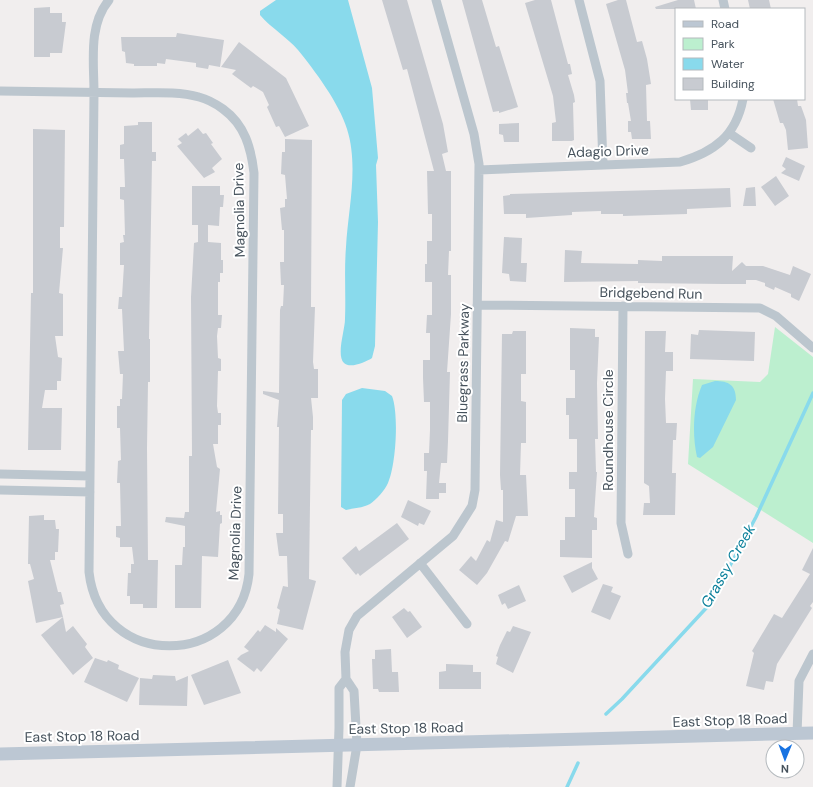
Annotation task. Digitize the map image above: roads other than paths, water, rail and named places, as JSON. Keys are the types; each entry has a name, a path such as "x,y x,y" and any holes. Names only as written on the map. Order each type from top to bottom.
{"street":[{"path":"94,93 95,32 103,8 109,0"},
{"name":"Bluegrass Parkway","path":"350,787 357,746 354,691 346,679 345,652 349,630 357,616 453,536 466,518 474,498 479,170 474,134 436,0"},
{"path":"579,0 599,72 602,91 603,165"},
{"name":"Magnolia Drive","path":"0,92 94,93 166,94 199,97 215,104 232,116 247,138 252,155 254,195 249,574 246,593 231,619 216,632 189,644 180,645 145,643 133,639 115,627 96,603 90,583 94,93"},
{"name":"Adagio Drive","path":"479,170 680,162 699,156 716,147 729,133 738,116 742,100"},
{"path":"729,133 751,148"},
{"name":"Bridgebend Run","path":"478,305 760,308 776,316 812,347"},
{"name":"Roundhouse Circle","path":"623,306 621,523 628,554"},
{"path":"0,474 90,476"},
{"path":"0,490 90,492"},
{"path":"420,563 467,624"},
{"path":"797,734 799,680 813,654"},
{"name":"Bluegrass Parkway","path":"337,787 339,688 346,679"},
{"name":"East Stop 18 Road","path":"0,754 813,734"}],"water":[{"path":"276,0 348,0 372,88 378,158 376,165 378,222 375,346 372,358 354,365 347,365 344,363 341,354 345,324 345,256 352,188 352,158 350,143 343,119 319,77 294,45 260,15 260,11"},
{"path":"715,381 728,383 731,385 735,391 736,400 713,447 700,458 697,457 694,439 695,411 702,385"},
{"path":"362,388 385,391 392,396 396,427 395,452 391,475 385,489 380,495 367,505 346,510 341,507 342,400 346,394"}],"waterway":[{"name":"Grassy Creek","path":"606,714 622,699 709,605 756,517 813,393"},
{"name":"Grassy Creek","path":"567,787 578,763"}]}
